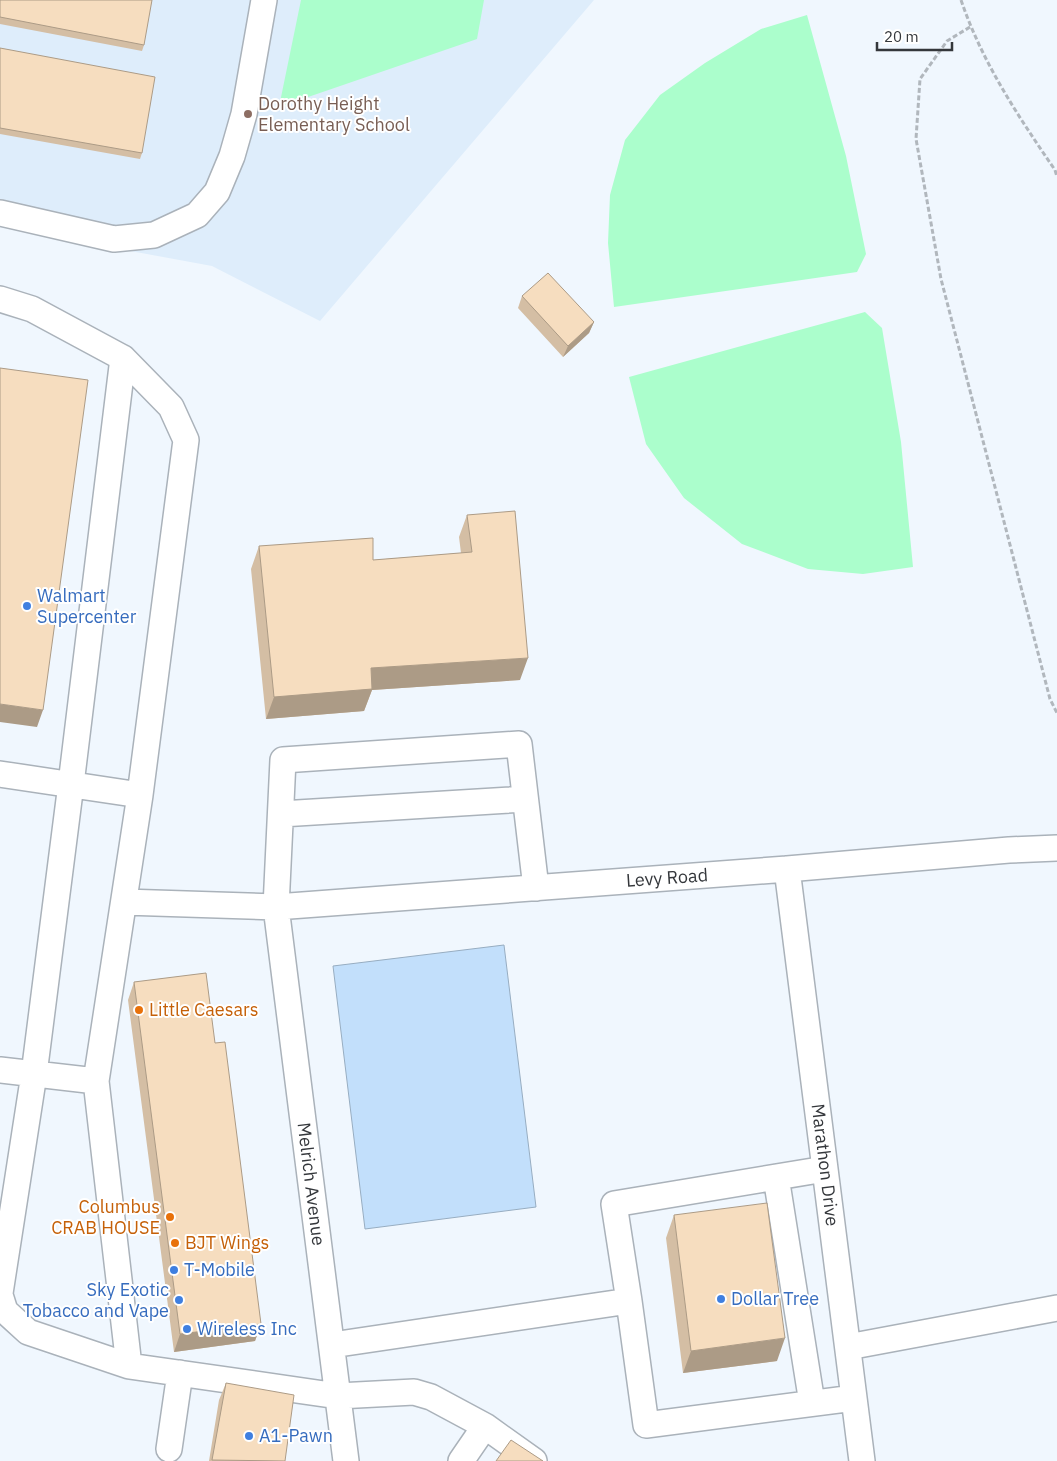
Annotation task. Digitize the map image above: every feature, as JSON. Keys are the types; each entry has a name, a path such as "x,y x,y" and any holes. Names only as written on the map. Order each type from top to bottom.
{"street":[{"path":"0,213 114,239 154,235 197,215 217,192 232,156 244,114 264,0"},
{"path":"0,299 32,308 123,358 171,407 186,440 140,795 96,1081 129,1366"},
{"path":"123,358 34,1074 0,1294 5,1311 28,1332 129,1366 338,1396 414,1392 430,1397 485,1426 534,1461"},
{"name":"Melrich Avenue","path":"346,1461 276,907 284,760 519,744 525,799"},
{"path":"0,774 140,795"},
{"path":"281,814 525,799 536,888"},
{"name":"Levy Road","path":"124,902 276,907 787,869 1008,850 1057,848"},
{"name":"Marathon Drive","path":"787,869 862,1461"},
{"path":"0,1070 96,1081"},
{"path":"825,1169 614,1204 646,1425 854,1398"},
{"path":"776,1177 812,1403"},
{"path":"332,1345 629,1301"},
{"path":"848,1347 1057,1308"},
{"path":"169,1449 180,1373"},
{"path":"461,1461 485,1426"}],"path":[{"path":"961,0 970,27 997,80 1055,170 1057,177"},
{"path":"970,27 947,40 920,79 916,139 942,279 1050,699 1057,714"}],"shaded area":[{"name":"Dorothy Height Elementary School","path":"0,0 594,0 320,321 212,266 0,227"}],"green space":[{"path":"301,0 484,0 477,39 279,107"},
{"path":"807,15 846,156 866,254 857,272 614,307 608,243 610,195 625,140 660,95 705,63 761,29"},
{"path":"865,312 882,328 901,442 913,567 863,574 808,569 742,544 684,498 646,444 629,377"}],"water":[{"path":"504,945 536,1207 365,1229 333,966"}],"building":[{"path":"0,0 152,0 144,45 0,17"},
{"path":"0,48 155,77 142,153 0,128"},
{"path":"548,273 594,322 568,346 522,296"},
{"name":"Walmart Supercenter","path":"0,368 88,380 43,710 0,704"},
{"path":"515,511 528,658 371,668 372,689 274,697 259,546 373,538 373,560 472,552 467,515"},
{"path":"206,973 215,1043 225,1042 261,1324 180,1334 134,982"},
{"name":"Dollar Tree","path":"767,1203 785,1338 691,1351 674,1215"},
{"name":"A1-Pawn","path":"226,1383 294,1395 285,1461 212,1460"},
{"path":"511,1440 543,1461 496,1461"}],"place":[{"name":"Dorothy Height Elementary School","path":"248,114"},
{"name":"Walmart Supercenter","path":"27,606"},
{"name":"Little Caesars","path":"139,1010"},
{"name":"Columbus CRAB HOUSE","path":"170,1217"},
{"name":"BJT Wings","path":"175,1243"},
{"name":"T-Mobile","path":"174,1270"},
{"name":"Dollar Tree","path":"721,1299"},
{"name":"Sky Exotic Tobacco and Vape","path":"179,1300"},
{"name":"Wireless Inc","path":"187,1329"},
{"name":"A1-Pawn","path":"249,1436"}]}
